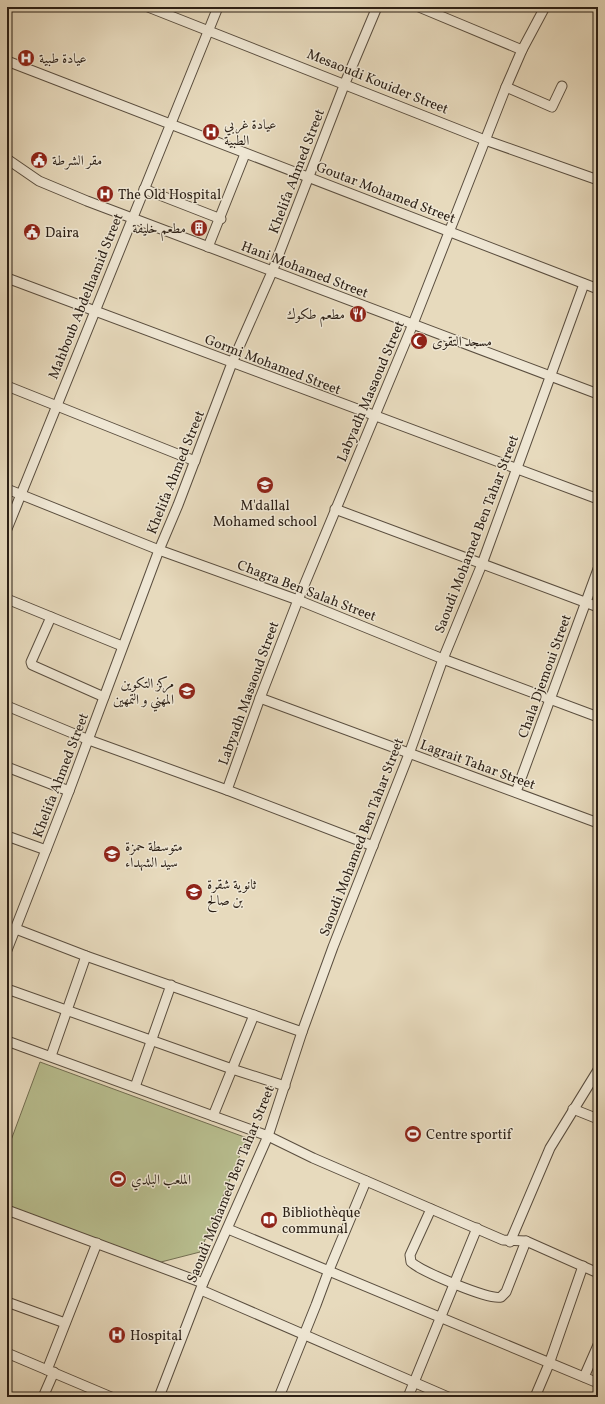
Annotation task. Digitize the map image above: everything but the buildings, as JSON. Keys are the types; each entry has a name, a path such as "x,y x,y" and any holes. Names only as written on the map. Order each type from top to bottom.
{"street":[{"name":"Mesaoudi Kouider Street","path":"148,7 345,83 485,140 598,180"},
{"name":"Mahboub Abdelhamid Street","path":"7,529 218,7"},
{"name":"Khelifa Ahmed Street","path":"8,944 16,929 89,740 122,646 232,363 272,272 345,83 377,7"},
{"path":"419,7 522,50"},
{"name":"Labyadh Masaoud Street","path":"228,790 260,698 298,600 413,324 506,87 522,50 545,7"},
{"name":"Goutar Mohamed Street","path":"7,61 598,289"},
{"path":"506,87 552,107 562,86"},
{"path":"208,247 245,154"},
{"name":"Hani Mohamed Street","path":"7,159 46,184 272,272 598,394"},
{"path":"144,189 220,219"},
{"name":"Gormi Mohamed Street","path":"7,278 94,312 598,499"},
{"name":"Saoudi Mohamed Ben Tahar Street","path":"159,1397 202,1287 268,1136 302,1032 409,754 443,659 482,564 584,284"},
{"path":"7,386 195,461"},
{"name":"Chagra Ben Salah Street","path":"7,489 159,550 298,600 443,659 598,717"},
{"path":"335,509 598,608"},
{"name":"Chala Djemoui Street","path":"516,792 598,569"},
{"path":"7,600 51,616 122,646"},
{"path":"51,616 31,662 32,665 104,697"},
{"name":"Lagrait Tahar Street","path":"260,698 598,823"},
{"path":"7,706 89,740 228,790 373,846"},
{"path":"7,766 69,791"},
{"path":"7,836 46,850"},
{"path":"16,929 86,956 302,1032"},
{"path":"50,1056 86,956"},
{"path":"135,1087 171,985"},
{"path":"7,989 232,1069 285,1086"},
{"path":"213,1116 254,1015"},
{"path":"7,1041 268,1136 366,1181 510,1242 520,1240 526,1241 598,1273"},
{"path":"510,1242 550,1148 598,1070"},
{"path":"573,1109 598,1119"},
{"path":"279,1397 366,1181"},
{"path":"431,1208 410,1259 413,1265 455,1284 494,1298 501,1297 506,1292 526,1241"},
{"path":"7,1210 96,1243 202,1287 304,1336 448,1397"},
{"path":"408,1397 477,1228"},
{"path":"228,1230 329,1270 549,1364 598,1383"},
{"path":"43,1397 65,1323 96,1243"},
{"path":"535,1397 549,1364 583,1266"},
{"path":"7,1302 65,1323"},
{"path":"584,1377 598,1345"},
{"path":"7,1353 111,1397"}],"green space":[{"name":"الملعب البلدي","path":"40,1062 247,1138 200,1252 161,1262 7,1208 7,1151"}],"place":[{"name":"عيادة طبية","path":"26,58"},
{"name":"عيادة غربي الطبية","path":"211,132"},
{"name":"مقر الشرطة","path":"39,160"},
{"name":"The Old Hospital","path":"105,194"},
{"name":"مطعم خليفة","path":"199,228"},
{"name":"Daira","path":"32,232"},
{"name":"مطعم طكوك","path":"358,314"},
{"name":"مسجد التقوى","path":"419,341"},
{"name":"M'dallal Mohamed school","path":"265,485"},
{"name":"مركز التكوين المهني و التمهين","path":"187,691"},
{"name":"متوسطة حمزة سيد الشهداء","path":"112,854"},
{"name":"ثانوية شقرة بن صالح","path":"194,892"},
{"name":"Centre sportif","path":"413,1134"},
{"name":"الملعب البلدي","path":"118,1179"},
{"name":"Bibliothèque communal","path":"269,1220"},
{"name":"Hospital","path":"117,1335"}]}
